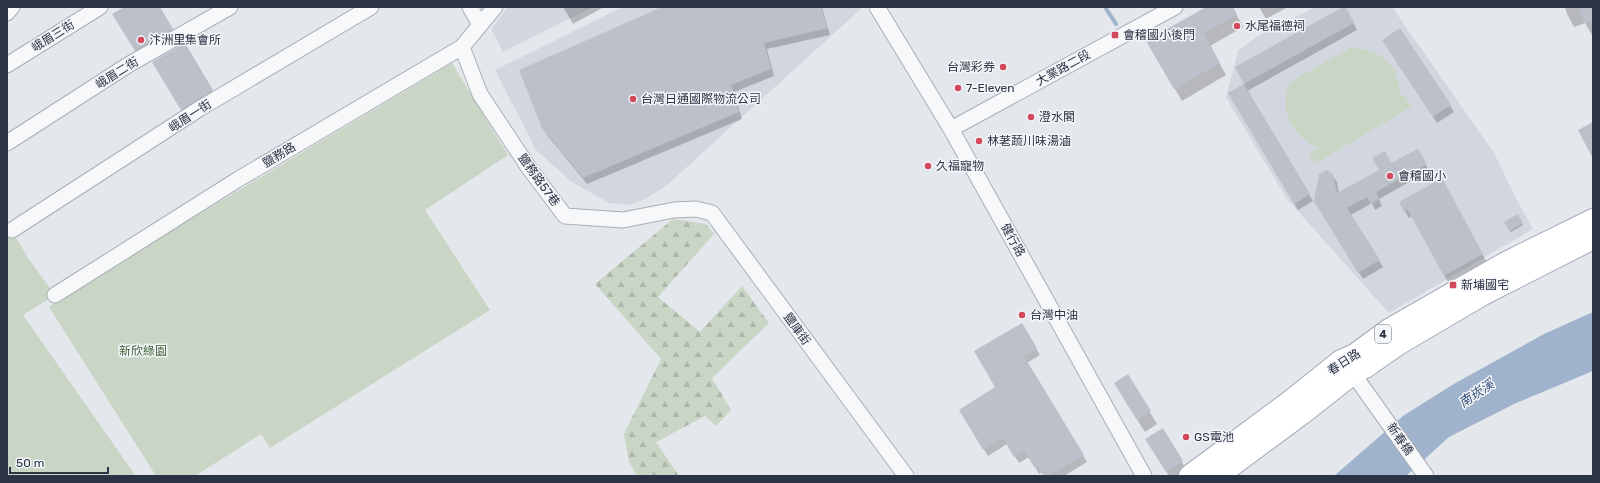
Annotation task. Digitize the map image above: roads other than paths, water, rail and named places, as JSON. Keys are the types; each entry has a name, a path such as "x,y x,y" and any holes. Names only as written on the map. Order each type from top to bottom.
{"main road":[{"name":"春日路","path":"1217,476 1301,414 1347,367 1355,355 1389,330 1475,280 1593,220"},
{"name":"春日路","path":"1190,476 1291,401 1347,367 1365,367 1398,344 1483,294 1593,238"}],"street":[{"path":"7,13 12,7"},
{"name":"峨眉三街","path":"7,65 100,7"},
{"name":"峨眉二街","path":"7,143 128,65 230,7"},
{"name":"峨眉一街","path":"12,230 200,109 371,7"},
{"path":"470,7 480,25"},
{"name":"鹽務路","path":"55,294 237,180 462,47 495,7"},
{"name":"健行路","path":"877,7 951,129 1144,476"},
{"name":"大業路二段","path":"951,129 1175,7"},
{"name":"鹽務路57巷","path":"462,47 480,94 529,168 565,216 624,220 674,210"},
{"name":"鹽庫街","path":"674,210 696,209 712,213 906,476"},
{"name":"新春橋","path":"1347,367 1426,476"}],"water":[{"name":"南崁溪","path":"1593,312 1593,371 1514,404 1449,437 1406,476 1334,476 1403,416 1452,385 1544,334"}],"waterway":[{"path":"1105,7 1116,24"}],"place":[{"name":"水尾福德祠","path":"1237,26"},
{"name":"會稽國小後門","path":"1115,35"},
{"name":"汴洲里集會所","path":"141,40"},
{"name":"台灣彩券","path":"1003,67"},
{"name":"7-Eleven","path":"958,88"},
{"name":"台灣日通國際物流公司","path":"633,99"},
{"name":"澄水閣","path":"1031,117"},
{"name":"林荖蔬川味湯滷","path":"979,141"},
{"name":"久福寵物","path":"928,166"},
{"name":"會稽國小","path":"1390,176"},
{"name":"新埔國宅","path":"1453,285"},
{"name":"台灣中油","path":"1022,315"},
{"name":"GS電池","path":"1186,437"}],"park label":[{"name":"新欣綠園","path":"143,351"}]}
